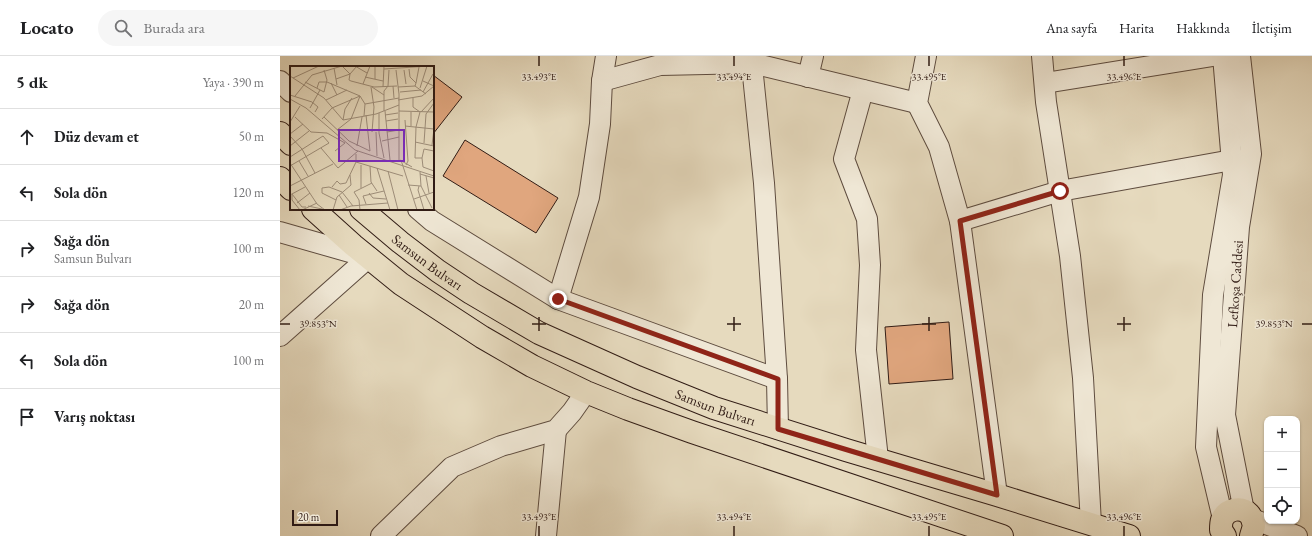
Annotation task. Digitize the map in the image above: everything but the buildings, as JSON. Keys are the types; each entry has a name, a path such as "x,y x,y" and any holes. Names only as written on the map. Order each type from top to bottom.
{"main road":[{"path":"280,133 290,143"},
{"path":"280,178 290,188"},
{"path":"314,210 401,284 482,337 532,366 586,392 692,432 1002,536"},
{"name":"Samsun Bulvarı","path":"362,210 400,242 438,271 472,293 539,333 637,377 707,406 778,429 1129,536"},
{"path":"1223,530 1225,515 1230,511 1235,510 1252,526"}],"street":[{"path":"558,299 589,197 600,124 602,81 606,56"},
{"path":"808,77 813,56"},
{"path":"926,56 917,103 939,147 960,221 997,495"},
{"path":"1042,56 1070,256 1083,378 1091,524"},
{"path":"1045,83 1213,56"},
{"path":"1222,56 1233,175 1213,295 1206,447 1223,530"},
{"name":"Lefkoşa Caddesi","path":"1240,56 1251,154 1239,227 1225,415 1252,526"},
{"path":"602,81 660,65 751,60 808,77 917,103"},
{"path":"751,60 764,183 778,379 778,429"},
{"path":"280,81 290,91"},
{"path":"863,90 844,159 867,219 870,266 866,350 878,459"},
{"path":"960,221 1060,191 1232,160"},
{"path":"419,210 432,221 558,299 778,379"},
{"path":"280,232 369,257"},
{"path":"280,336 369,257"},
{"path":"381,536 452,467 501,446 556,430 572,412 586,392"},
{"path":"546,536 556,430"},
{"path":"1252,526 1266,524 1296,536"}],"route":[{"path":"558,299 778,379 778,429 997,495 960,221 1060,191"}]}
